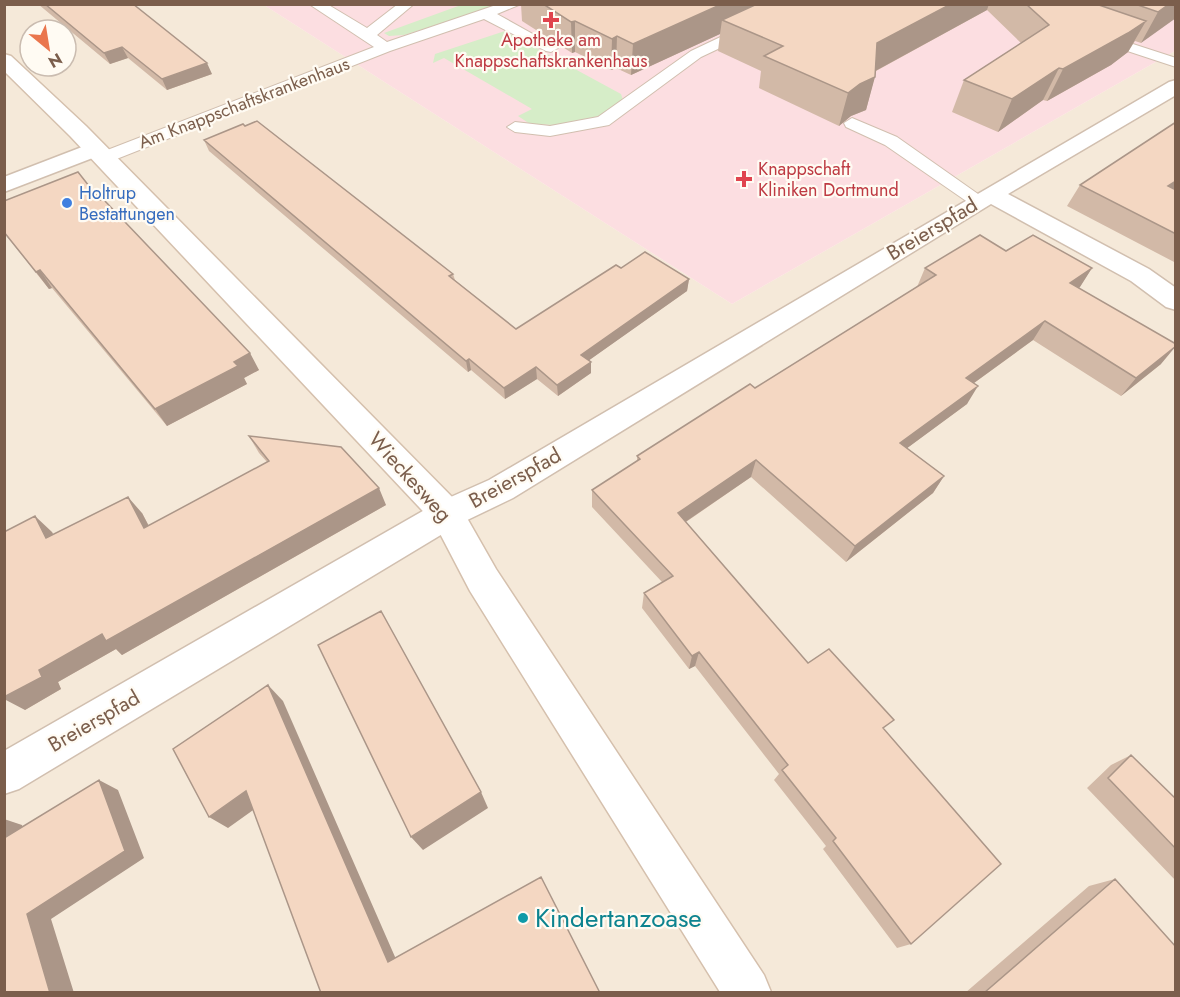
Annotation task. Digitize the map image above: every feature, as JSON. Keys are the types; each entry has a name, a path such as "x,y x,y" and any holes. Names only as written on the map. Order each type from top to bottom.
{"street":[{"name":"Wieckesweg","path":"4,60 99,154 447,513 483,580 747,993"},
{"name":"Breierspfad","path":"4,774 447,513 501,489 985,197 1176,86"},
{"path":"4,184 99,154"},
{"name":"Breierspfad","path":"985,197 1140,275 1176,301"}],"lane":[{"path":"316,4 368,35"},
{"name":"Am Knappschaftskrankenhaus","path":"384,48 368,35 407,4"},
{"name":"Am Knappschaftskrankenhaus","path":"99,154 384,48 514,4"},
{"path":"515,128 550,131 603,121 696,54 753,27 768,4"},
{"path":"486,14 551,48"},
{"path":"1089,33 1176,63"},
{"path":"852,123 891,141 985,197"}],"shaded area":[{"path":"5,5 264,5 732,304 1175,51 1175,992 5,992"},
{"name":"Knappschaft Kliniken Dortmund","path":"264,5 1175,5 1175,51 732,304"}],"green space":[{"path":"461,5 500,5 404,35 389,36 384,33"},
{"path":"505,31 621,94 623,100 599,116 555,125 530,124 518,116 532,109 444,58 433,63 435,54"}],"building":[{"path":"45,4 133,4 207,63 162,79 122,47 104,53 78,31 78,18 62,18"},
{"path":"543,4 722,4 633,44 617,36 612,39 575,21 571,22"},
{"path":"757,4 951,4 877,43 875,77 848,93 764,56 783,46 722,20"},
{"path":"1026,4 1096,4 1146,21 1063,69 1059,68 1012,99 964,80 1049,25"},
{"path":"1135,4 1169,4 1158,12"},
{"path":"257,121 453,274 449,276 516,329 616,265 621,268 645,252 689,279 581,355 591,362 557,385 536,367 504,388 469,359 466,361 204,140 243,124 245,126"},
{"path":"1176,122 1176,181 1168,186 1176,190 1176,234 1080,185"},
{"path":"78,172 100,200 104,200 250,353 234,362 238,366 155,409 40,270 36,272 4,232 4,201"},
{"path":"980,235 1006,251 1033,235 1092,268 1070,283 1176,346 1136,378 1045,321 966,378 978,386 900,443 944,476 855,546 756,460 678,513 808,663 829,649 894,720 883,728 1001,864 911,944 833,841 836,838 782,770 788,765 699,652 692,656 644,593 673,576 592,490 640,459 637,456 750,384 755,388 936,275 925,268"},
{"path":"249,436 341,447 379,488 106,641 102,634 39,670 42,677 4,697 4,532 35,516 46,538 128,497 144,528 269,461"},
{"path":"381,611 481,792 411,837 318,645"},
{"path":"268,685 388,962 541,877 600,993 321,993 246,791 209,817 173,749"},
{"path":"1131,755 1176,799 1176,849 1108,778"},
{"path":"99,780 125,851 27,914 50,993 4,993 4,838"},
{"path":"1115,879 1176,947 1176,993 984,993"}],"place":[{"name":"Apotheke am Knappschaftskrankenhaus","path":"551,20"},
{"name":"Knappschaft Kliniken Dortmund","path":"744,179"},
{"name":"Holtrup Bestattungen","path":"67,203"},
{"name":"Kindertanzoase","path":"523,918"}]}
